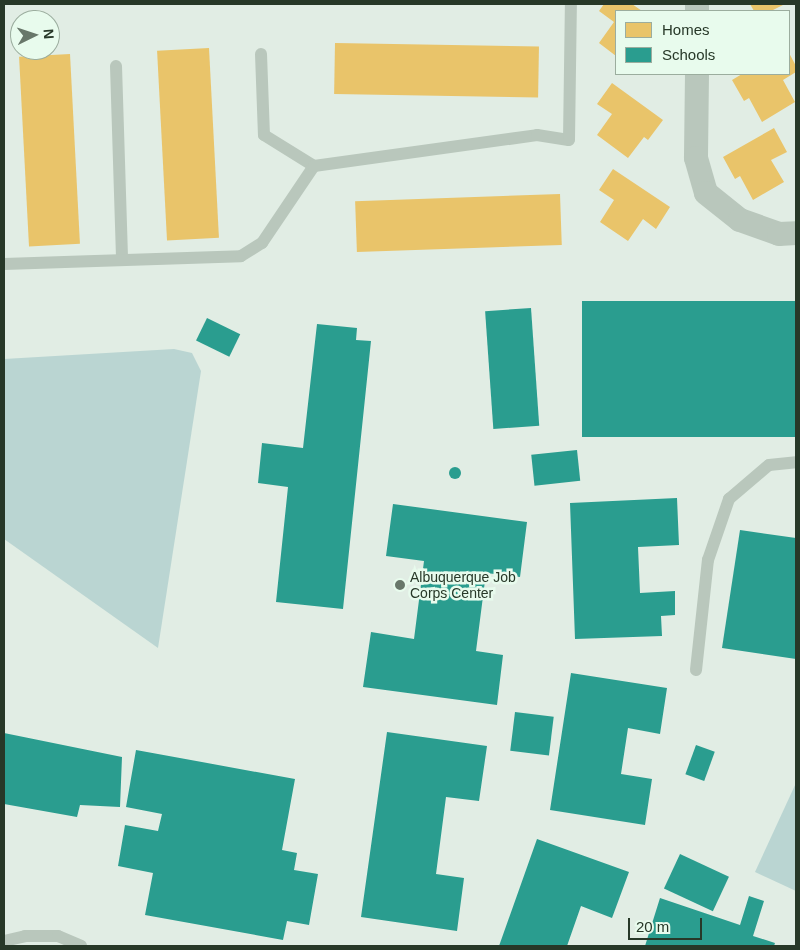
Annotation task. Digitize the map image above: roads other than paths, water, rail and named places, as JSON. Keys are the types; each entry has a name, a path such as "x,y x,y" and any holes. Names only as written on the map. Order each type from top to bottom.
{"street":[{"path":"697,75 696,158 706,193 740,220 779,234 796,233"}],"lane":[{"path":"261,54 264,135 314,166 537,134 569,140 571,4"},
{"path":"116,66 122,259"},
{"path":"4,264 242,256 262,243 314,166"},
{"path":"696,670 708,560 728,499 769,465 796,462"},
{"path":"4,941 25,936 58,936 81,946"}],"place":[{"name":"Albuquerque Job Corps Center","path":"400,585"}]}
